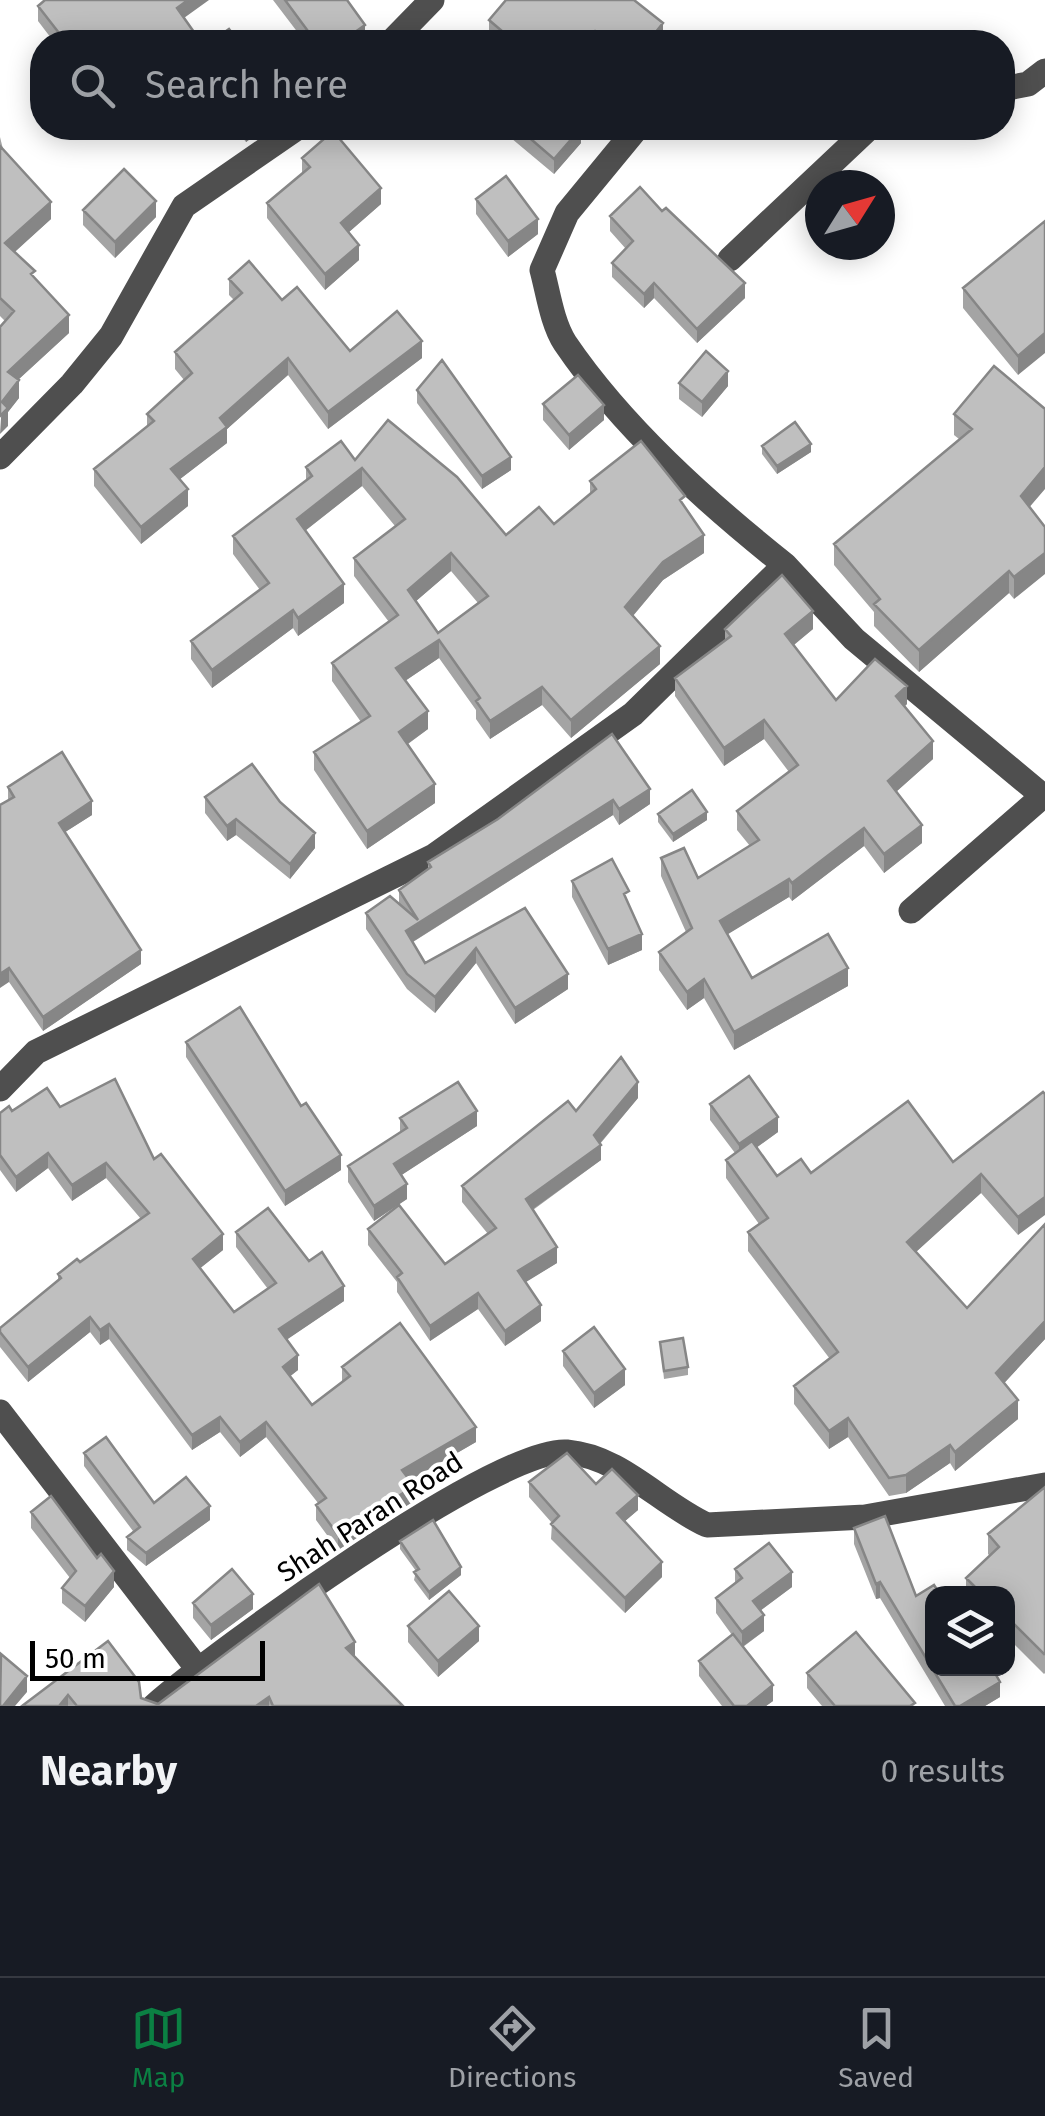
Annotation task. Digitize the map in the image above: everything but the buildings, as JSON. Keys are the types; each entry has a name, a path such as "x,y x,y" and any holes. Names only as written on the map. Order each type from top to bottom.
{"street":[{"path":"403,30 432,0"},
{"path":"1015,86 1028,84 1045,72"},
{"path":"0,457 72,384 111,336 184,206 279,140"},
{"path":"627,140 567,213 542,270 563,340 622,412 725,518 785,565 854,639 1043,796 911,911"},
{"path":"730,258 856,140"},
{"path":"0,1089 36,1052 434,856 633,714 785,565"},
{"path":"0,1412 198,1668"},
{"name":"Shah Paran Road","path":"154,1706 198,1668 496,1471 564,1451 609,1462 684,1514 707,1524 865,1517 1045,1486"}]}
